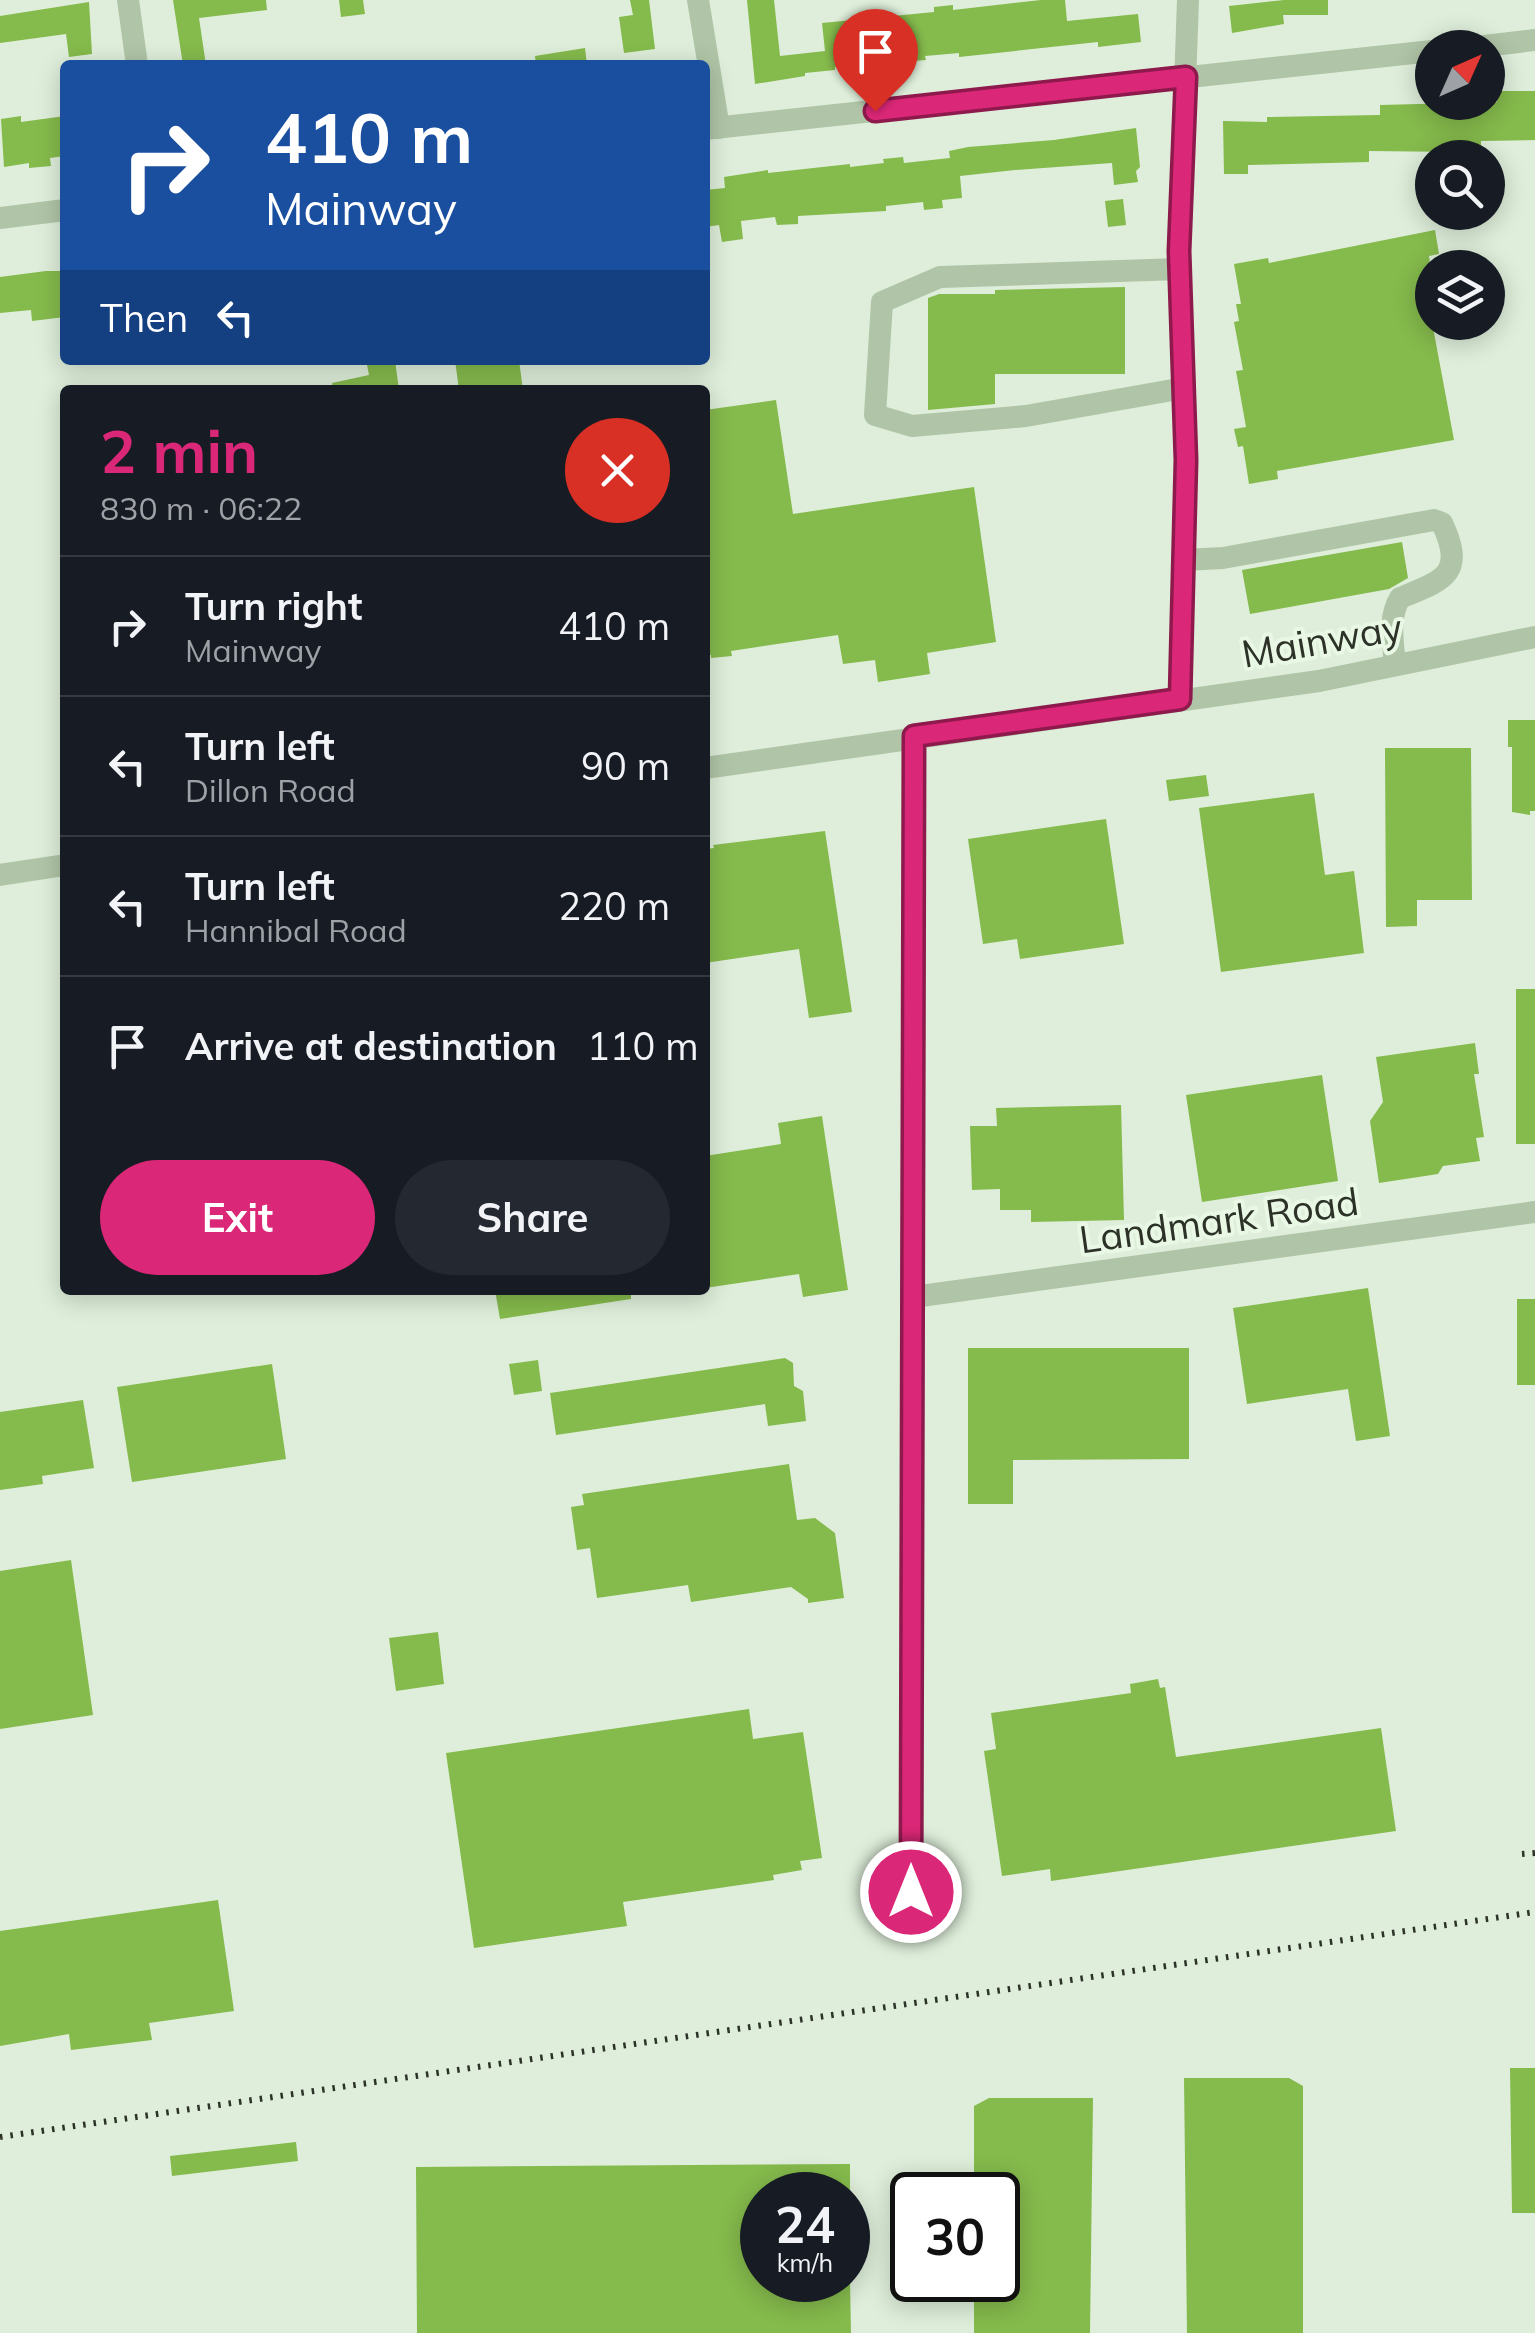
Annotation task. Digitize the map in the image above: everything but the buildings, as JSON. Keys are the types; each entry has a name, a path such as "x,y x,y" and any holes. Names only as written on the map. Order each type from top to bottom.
{"street":[{"path":"128,0 136,60"},
{"path":"698,0 705,60"},
{"path":"1180,699 1184,388 1180,270 1188,0"},
{"path":"1505,44 1535,40"},
{"path":"712,128 1415,53"},
{"path":"0,218 60,211"},
{"path":"1180,270 940,277 882,302 875,415 912,426 1007,418 1184,388"},
{"path":"1184,560 1223,558 1434,520 1442,523 1454,556 1451,568 1438,582 1396,603 1392,628 1394,665"},
{"name":"Mainway","path":"710,767 1319,681 1535,638"},
{"path":"911,1892 914,736"},
{"path":"0,875 60,866"},
{"name":"Landmark Road","path":"914,1297 1535,1212"}],"railway":[{"path":"1522,1854 1535,1853"},
{"path":"0,2137 1535,1912"}],"route":[{"path":"875,111 1186,77 1179,251 1186,460 1180,699 914,736 911,1892"}]}
